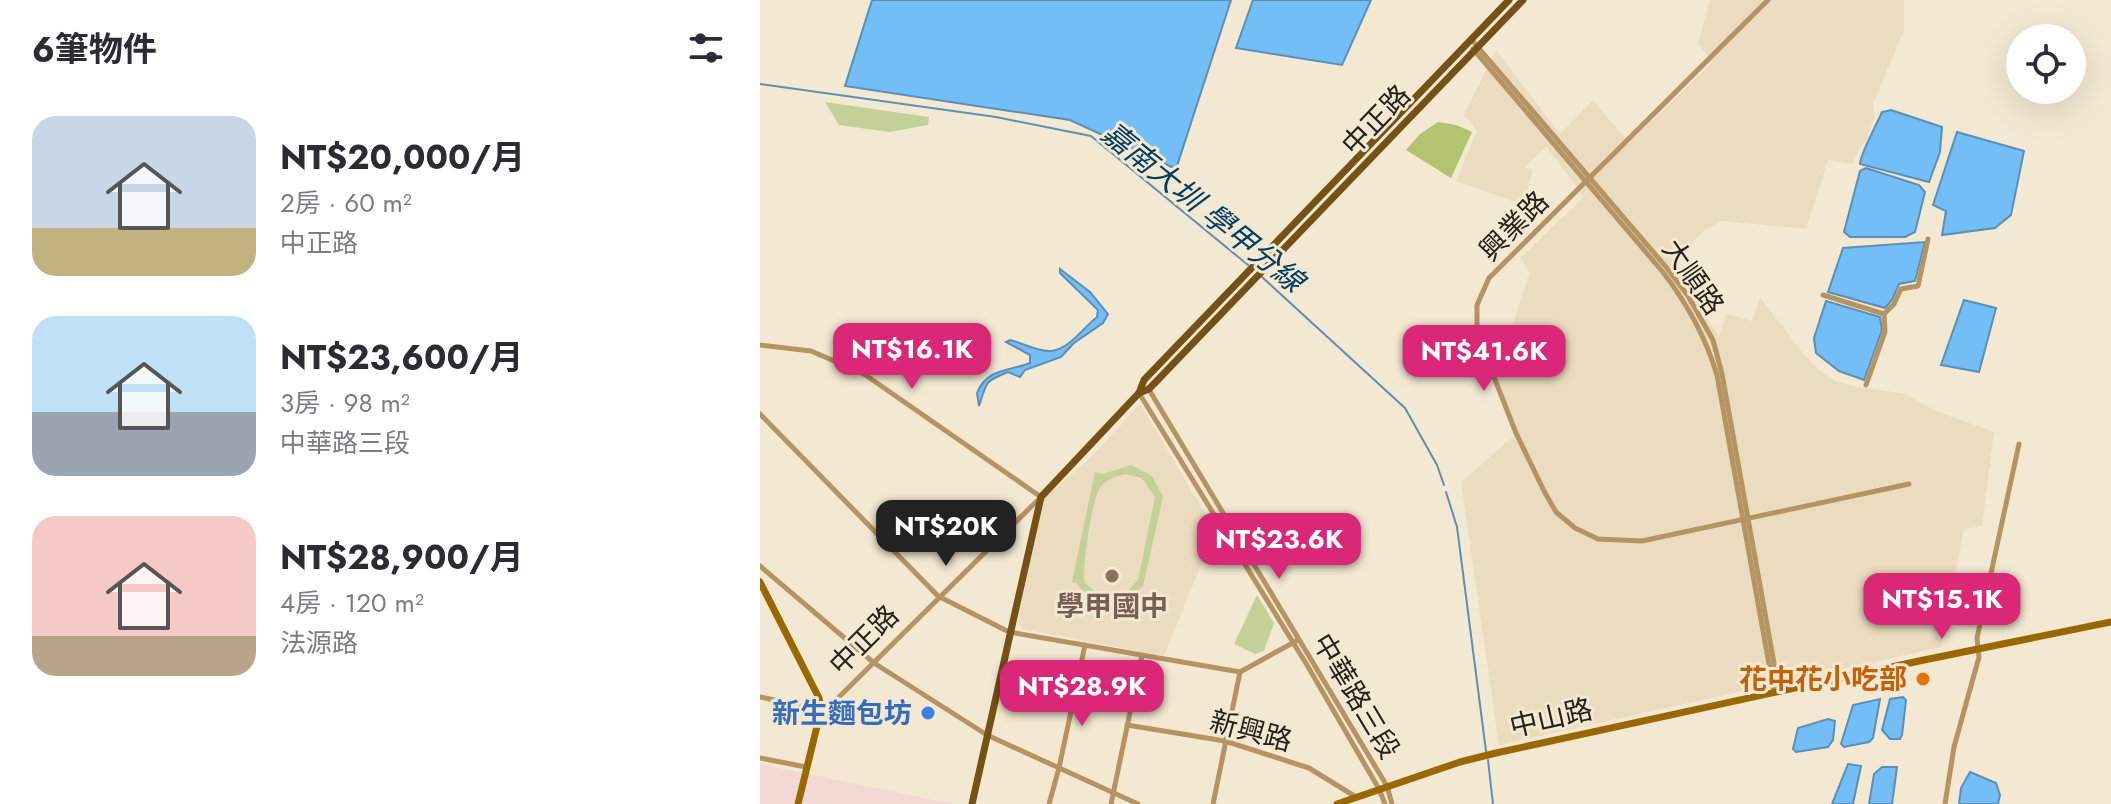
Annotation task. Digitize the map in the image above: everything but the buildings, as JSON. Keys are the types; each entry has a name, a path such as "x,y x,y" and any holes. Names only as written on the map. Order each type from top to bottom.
{"main road":[{"name":"中正路","path":"1149,389 1254,272 1509,0"},
{"name":"中正路","path":"1144,380 1523,0"},
{"path":"1139,393 1144,380"},
{"path":"1139,393 1149,389"},
{"name":"中正路","path":"1041,497 1139,393"},
{"path":"972,804 1041,497"},
{"path":"760,582 819,698 821,710"},
{"name":"中山路","path":"1337,804 1496,753 2111,622"},
{"name":"中正路","path":"798,804 821,710"}],"street":[{"name":"興業路","path":"1768,0 1489,278 1477,305 1481,344 1516,433 1556,512 1575,528 1598,539 1642,541 1909,484"},
{"name":"大順路","path":"1469,41 1684,299 1707,344 1717,375 1776,692"},
{"path":"1866,385 1885,332 1884,314 1894,304 1901,289 1918,286 1928,239"},
{"path":"1823,295 1884,314"},
{"path":"760,345 811,351 864,374 1041,497"},
{"name":"中華路三段","path":"1144,380 1295,642"},
{"name":"中華路三段","path":"1139,393 1383,787"},
{"path":"760,414 938,596 1009,632 1240,672 1295,642"},
{"path":"1945,804 1954,747 1979,650 1977,638 2019,444"},
{"name":"中正路","path":"821,710 836,700 1041,497"},
{"path":"760,566 874,663 987,735 1138,804"},
{"path":"1049,804 1085,645"},
{"path":"1111,804 1142,655"},
{"path":"1213,804 1240,672"},
{"path":"760,697 821,710"},
{"name":"新興路","path":"1127,725 1225,741 1309,768 1356,797"},
{"path":"760,758 806,767"},
{"path":"1383,787 1385,804"},
{"path":"1383,787 1392,804"}],"shaded area":[{"path":"1710,0 1904,0 1904,30 1873,104 1875,115 1867,139 1858,150 1853,164 1828,160 1806,229 1721,221 1704,231 1671,263 1719,337 1726,314 1753,321 1760,297 1805,356 1834,380 1852,386 1905,394 1936,411 1994,432 1982,526 1964,529 1941,647 1499,745 1461,482 1514,436 1496,377 1529,274 1521,257 1584,197 1546,146 1525,168 1533,169 1524,205 1456,181 1477,131 1464,115 1496,50 1560,134 1593,100 1629,143 1713,62 1698,44"},
{"name":"學甲國中","path":"1140,404 1215,530 1164,656 1022,629 1018,622 1042,500 1088,460"},
{"path":"760,764 938,801 955,804 760,804"}],"green space":[{"path":"825,102 929,117 928,125 889,132 839,125"},
{"path":"1438,122 1472,132 1451,178 1406,150 1420,134"},
{"path":"1131,465 1152,476 1163,497 1143,586 1125,604 1109,605 1091,600 1077,583 1072,582 1095,472 1103,474","holes":["1125,474 1142,478 1155,497 1138,580 1124,595 1103,598 1085,583 1084,576 1096,496 1101,486 1114,477"]},
{"path":"1257,595 1274,623 1264,651 1255,654 1234,644"}],"water":[{"path":"872,0 1231,0 1176,169 1070,120 845,86"},
{"path":"1253,0 1371,0 1342,65 1236,48"},
{"path":"1891,110 1942,127 1940,152 1929,182 1860,164 1882,112"},
{"path":"1957,132 2024,151 2011,215 1995,228 1942,235 1946,211 1933,205"},
{"path":"1866,168 1919,185 1925,192 1915,232 1905,237 1850,237 1844,232 1860,171"},
{"path":"1925,242 1915,281 1899,284 1885,308 1828,292 1843,248"},
{"path":"1060,269 1090,292 1108,314 1103,323 1074,343 1061,357 1025,370 1020,377 1008,372 994,378 985,388 979,406 977,393 987,379 1030,363 1030,355 1006,342 1010,340 1039,350 1056,350 1069,343 1097,317 1098,310 1060,273"},
{"path":"1964,300 1996,308 1979,372 1941,365"},
{"path":"1826,301 1880,317 1882,330 1864,380 1839,371 1816,353 1814,338"},
{"path":"1903,697 1906,700 1902,735 1900,739 1890,739 1882,730 1890,699"},
{"path":"1880,699 1873,738 1869,742 1844,747 1841,744 1853,705"},
{"path":"1828,719 1835,721 1833,740 1828,747 1796,752 1793,749 1798,728"},
{"path":"1848,764 1861,766 1853,804 1832,804"},
{"path":"1882,767 1897,767 1892,804 1869,804 1874,774"},
{"path":"1970,772 1996,783 2000,795 1998,804 1959,804 1961,788"}],"waterway":[{"name":"嘉南大圳 學甲分線","path":"760,84 996,117 1091,136 1248,265"},
{"name":"嘉南大圳 學甲分線","path":"1262,277 1405,408 1437,465 1444,485"},
{"name":"嘉南大圳 學甲分線","path":"1446,492 1457,527 1486,751"},
{"name":"嘉南大圳 學甲分線","path":"1488,760 1493,804"}],"place":[{"name":"學甲國中","path":"1112,576"},
{"name":"花中花小吃部","path":"1923,679"},
{"name":"新生麵包坊","path":"928,713"}]}
